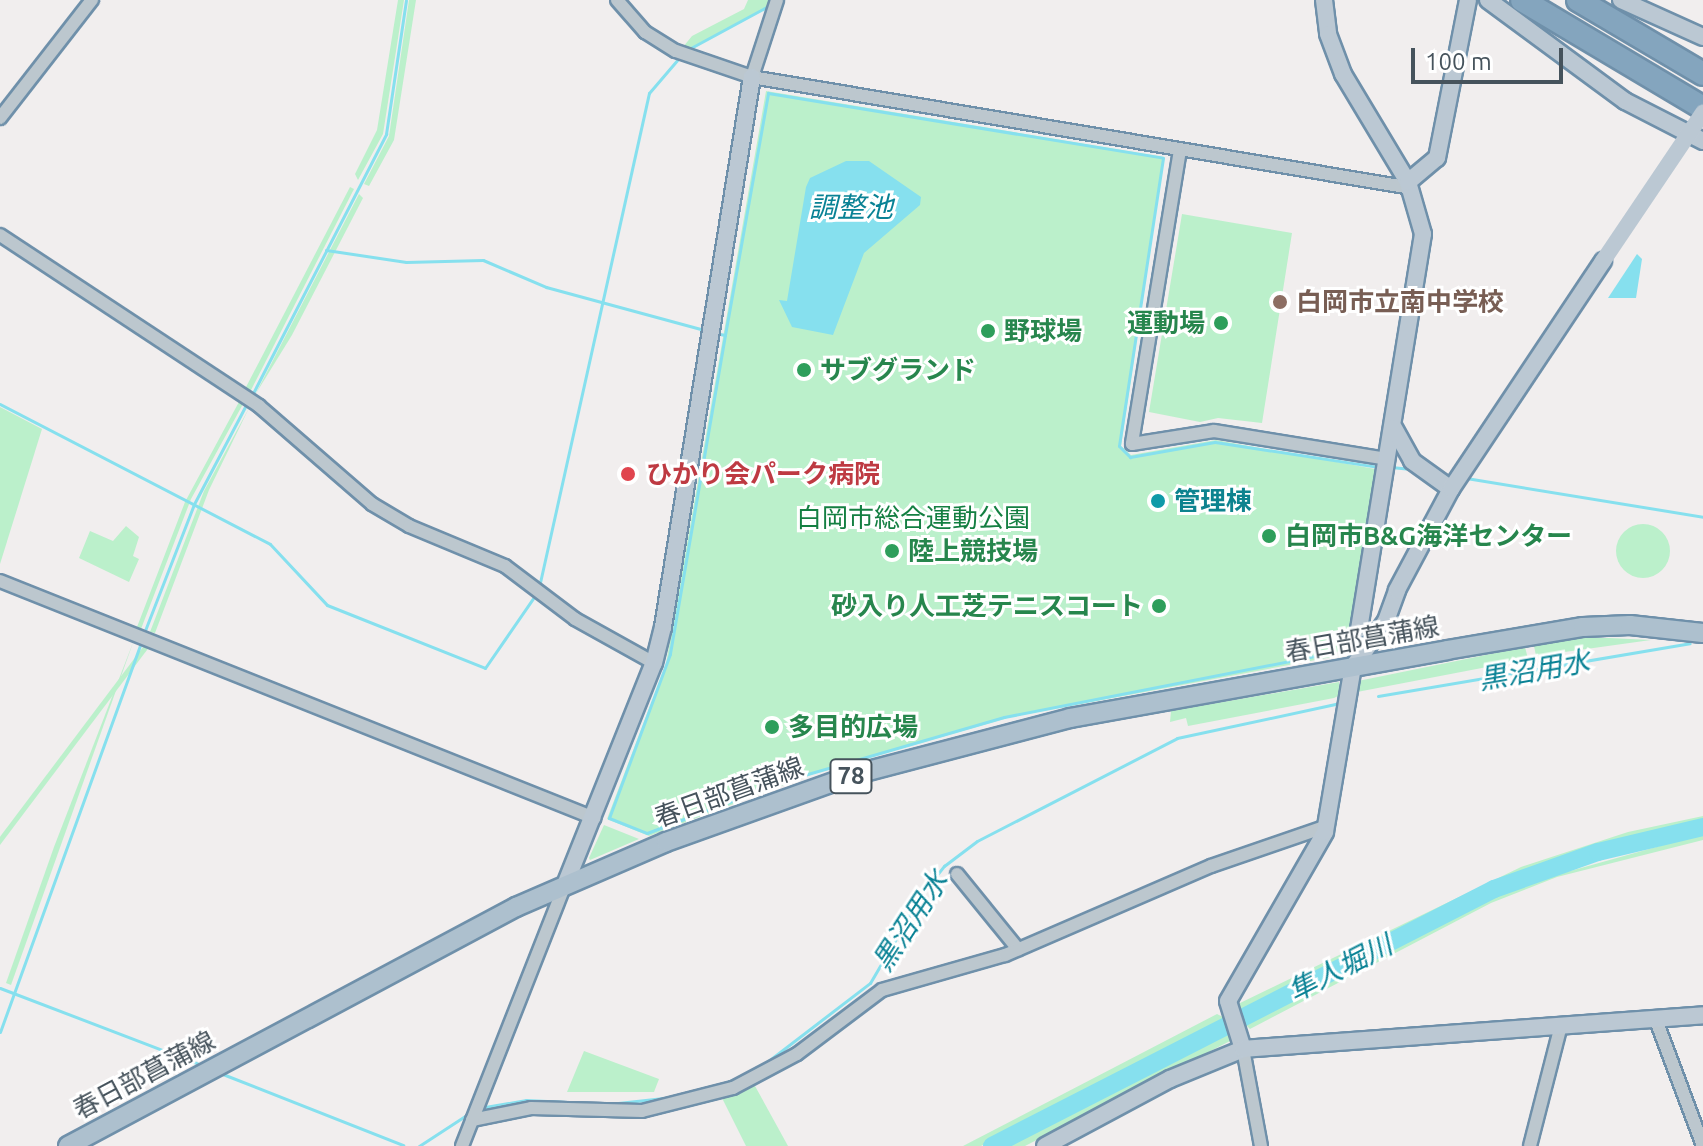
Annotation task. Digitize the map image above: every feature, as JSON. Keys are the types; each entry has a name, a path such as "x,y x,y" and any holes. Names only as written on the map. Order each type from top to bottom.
{"highway":[{"path":"1522,0 1703,111"},
{"path":"1578,0 1703,74"}],"main road":[{"name":"春日部菖蒲線","path":"68,1146 460,935 565,885 762,806 923,755 1070,718 1583,627 1630,625 1703,633"}],"street":[{"path":"0,118 92,0"},
{"path":"617,0 645,32 676,51 752,77 1180,150 1410,185"},
{"path":"462,1146 654,663 752,77 777,0"},
{"path":"1324,0 1328,34 1343,74 1410,185 1423,243 1359,629"},
{"path":"1410,185 1437,158 1468,0"},
{"path":"1488,0 1625,101 1703,141"},
{"path":"1621,0 1703,37"},
{"path":"1246,1146 1260,1142 1242,1041 1228,1001 1327,826 1353,667 1386,621 1397,590 1451,489 1703,111"},
{"path":"1180,150 1132,444 1214,431 1387,459"},
{"path":"0,235 259,406 372,504 409,526 505,566 575,619 654,663"},
{"path":"1393,425 1412,461 1451,489"},
{"path":"0,581 594,818"},
{"path":"472,1120 531,1108 615,1112 688,1102 762,1076 882,990 1018,949 1211,866 1327,826"},
{"path":"957,874 1018,949"},
{"path":"1045,1146 1242,1041 1560,1029 1703,1015"},
{"path":"1656,1020 1703,1146"},
{"path":"1530,1146 1560,1029"}],"green space":[{"path":"398,0 404,0 383,134 358,180 355,174 377,130"},
{"path":"409,0 416,0 394,140 369,186 364,184 389,136"},
{"path":"748,0 770,0 766,9 691,49 683,47 692,36 744,9"},
{"name":"白岡市総合運動公園","path":"766,91 1164,157 1121,446 1131,455 1216,440 1375,469 1347,642 1332,657 1011,717 813,774 649,836 607,819 666,664"},
{"path":"350,187 354,189 250,392 245,389"},
{"path":"359,194 363,198 292,335 255,395"},
{"name":"運動場","path":"1182,214 1292,233 1262,423 1218,418 1200,422 1149,412"},
{"path":"240,400 243,404 191,499 141,629 137,627 185,502"},
{"path":"0,407 42,429 0,564"},
{"path":"249,408 209,490 155,633 150,632 204,491"},
{"path":"1643,524 1662,532 1670,551 1662,570 1643,578 1624,570 1616,551 1624,532"},
{"path":"126,526 139,537 133,556 139,559 129,582 79,558 90,531 113,541"},
{"path":"1578,638 1651,640 1536,656 1534,646"},
{"path":"134,640 11,985 6,983 54,847"},
{"path":"146,643 150,646 0,845 0,837"},
{"path":"1525,647 1528,659 1357,692 1358,681"},
{"path":"1339,682 1340,695 1334,698 1188,726 1186,718 1170,722 1171,711"},
{"path":"1703,816 1703,821 1596,847 1515,874 981,1146 963,1146 1217,1014 1223,1017 1238,1004 1521,867 1628,832"},
{"path":"604,825 639,839 590,860 589,858"},
{"path":"1703,834 1703,840 1557,877 1491,903 1250,1029 1247,1026 1232,1034 1232,1040 1025,1146 1008,1146 1443,920 1527,883"},
{"path":"584,1051 659,1079 654,1092 567,1092"},
{"path":"755,1086 788,1146 746,1146 722,1098"}],"water":[{"name":"調整池","path":"846,161 869,161 921,197 920,205 864,253 833,335 792,327 779,300 787,301 806,187 810,178"},
{"path":"1637,254 1642,259 1636,298 1608,298"}],"waterway":[{"path":"251,397 386,134 406,0"},
{"path":"687,50 772,4"},
{"path":"539,587 649,93 679,58"},
{"path":"715,333 725,335 768,93 1163,158 1119,446 1130,457 1215,442 1379,467"},
{"path":"326,250 406,262 483,260 546,287 704,330"},
{"path":"725,335 670,654 609,818 647,833 787,780 1004,717 1326,654"},
{"path":"144,633 194,504 247,403"},
{"path":"0,404 270,544 327,605 485,668 536,594"},
{"path":"1391,467 1411,469"},
{"path":"1466,478 1703,517"},
{"path":"0,1032 142,640"},
{"name":"黒沼用水","path":"1378,696 1690,643"},
{"name":"黒沼用水","path":"763,1065 870,983 922,894 944,866 977,841 1177,738 1336,704"},
{"name":"隼人堀川","path":"992,1146 1494,889 1598,852 1703,827"},
{"path":"0,988 202,1065"},
{"path":"220,1073 403,1145"},
{"name":"黒沼用水","path":"715,1087 749,1073"},
{"name":"黒沼用水","path":"485,1107 526,1100 609,1104 673,1097"},
{"name":"黒沼用水","path":"419,1146 468,1114"}],"place":[{"name":"白岡市立南中学校","path":"1280,302"},
{"name":"運動場","path":"1221,323"},
{"name":"野球場","path":"988,331"},
{"name":"サブグランド","path":"804,370"},
{"name":"ひかり会パーク病院","path":"628,474"},
{"name":"管理棟","path":"1158,501"},
{"name":"白岡市B&G海洋センター","path":"1269,536"},
{"name":"陸上競技場","path":"892,551"},
{"name":"砂入り人工芝テニスコート","path":"1159,606"},
{"name":"多目的広場","path":"772,727"}]}
